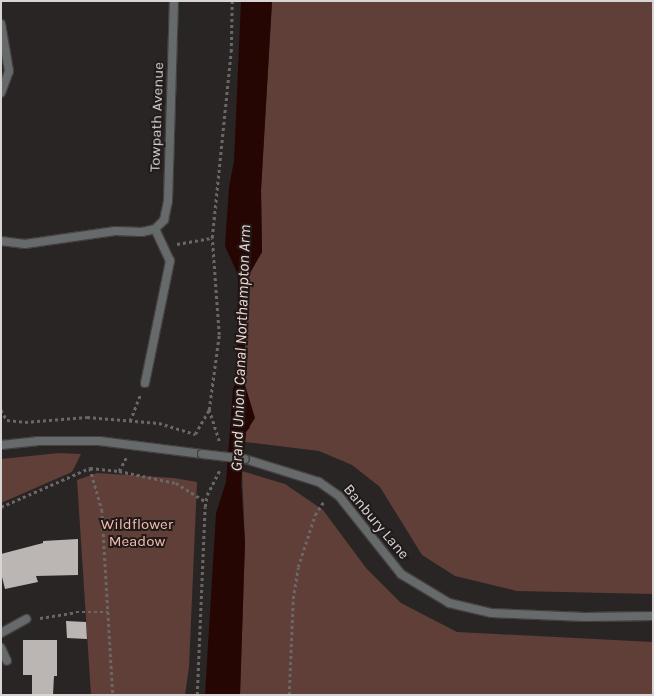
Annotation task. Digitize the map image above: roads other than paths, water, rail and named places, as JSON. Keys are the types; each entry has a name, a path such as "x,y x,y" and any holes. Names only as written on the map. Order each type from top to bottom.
{"street":[{"name":"Towpath Avenue","path":"155,229 164,220 168,201 174,1"},
{"path":"1,24 9,71 1,93"},
{"path":"1,240 25,244 115,231 142,232 155,229 170,261 145,383"},
{"name":"Banbury Lane","path":"1,445 69,440 132,445 244,459 295,472 319,482 331,490 356,515 401,574 449,604 491,614 585,617 653,616"},
{"path":"1,632 26,619"},
{"path":"1,648 7,661"}],"water":[{"name":"Grand Union Canal Northampton Arm","path":"241,1 272,1 261,190 262,252 247,278 244,382 255,418 246,432 241,484 245,542 240,695 205,695 216,513 226,482 233,389 237,379 238,275 225,246 229,187 234,161"}],"park label":[{"name":"Wildflower Meadow","path":"137,532"}]}
